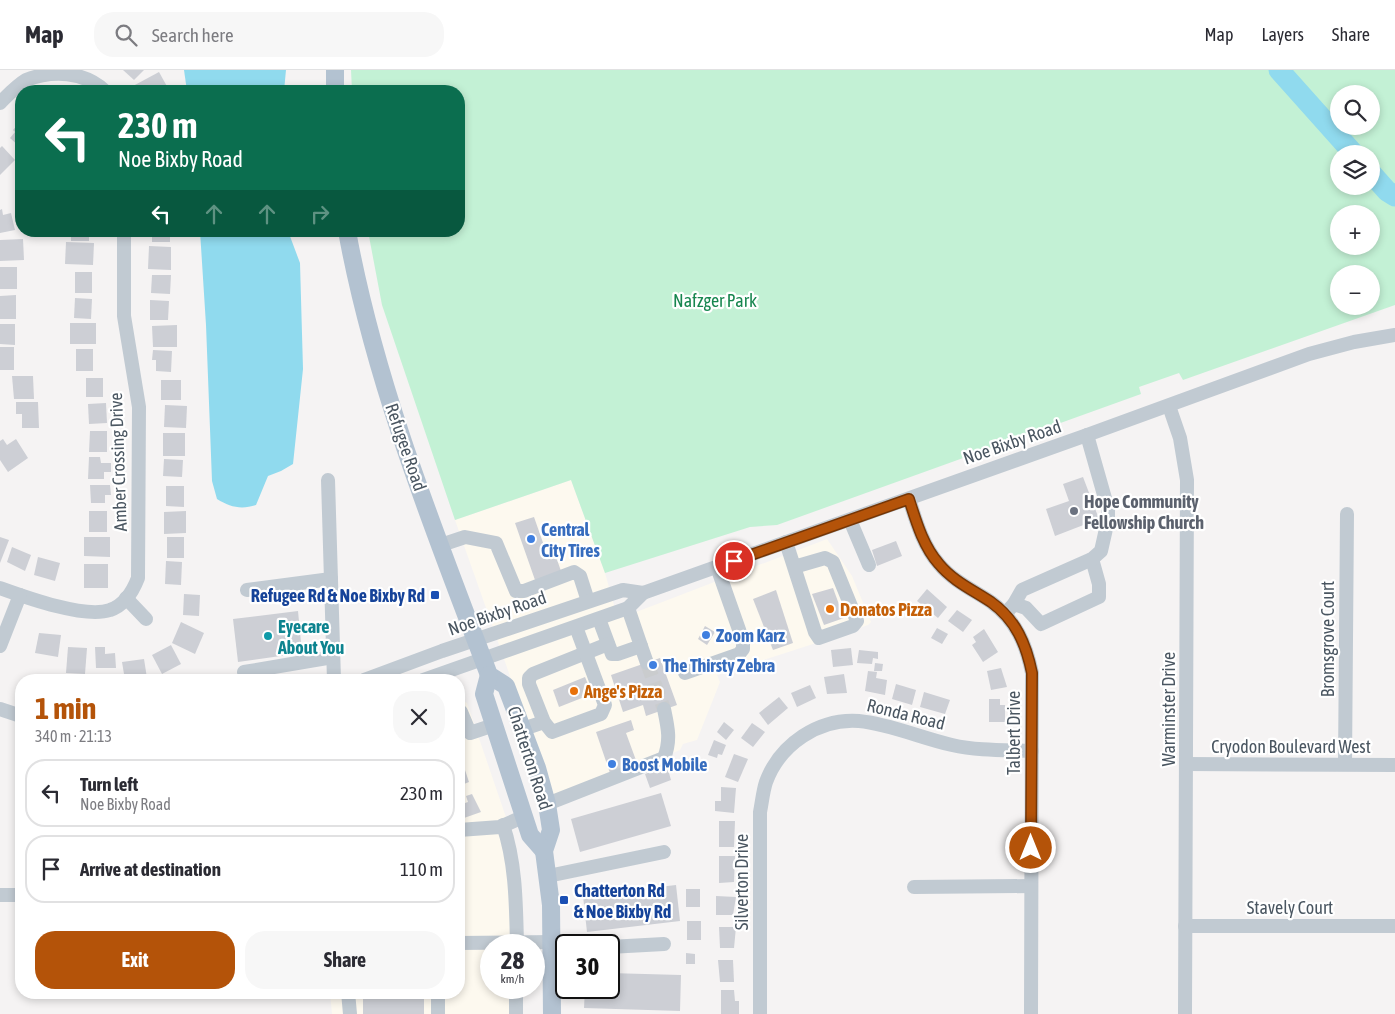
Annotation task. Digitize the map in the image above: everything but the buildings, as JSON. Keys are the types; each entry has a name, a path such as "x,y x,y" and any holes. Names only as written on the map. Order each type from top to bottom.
{"main road":[{"path":"335,70 335,85"},
{"name":"Refugee Road","path":"348,237 371,341 441,545 486,666"},
{"name":"Chatterton Road","path":"486,666 484,694 530,836 544,850"},
{"name":"Chatterton Road","path":"486,666 506,686 537,768 547,804 551,830 544,850 555,934"},
{"name":"Chatterton Road","path":"552,1014 555,974"}],"street":[{"path":"19,85 26,80 46,73 64,72 94,81 98,85"},
{"path":"0,103 15,88"},
{"name":"Amber Crossing Drive","path":"124,237 124,316 139,407 138,578 126,598"},
{"name":"Noe Bixby Road","path":"449,674 486,666 576,627 628,608 643,593 1316,352 1354,342 1395,335"},
{"name":"Warminster Drive","path":"1169,406 1180,438 1186,480 1185,1014"},
{"path":"1009,609 1022,590 1092,559 1101,551 1108,520 1108,509 1087,435"},
{"path":"328,480 333,674"},
{"name":"Talbert Drive","path":"909,499 927,547 938,564 954,579 991,602 1009,609 1027,650 1032,673 1031,1014"},
{"name":"Bromsgrove Court","path":"1345,764 1346,514"},
{"path":"850,520 869,565"},
{"path":"441,545 465,537 496,544 516,590 524,591 574,572 580,576 588,601"},
{"path":"786,542 794,567 815,632 819,638 853,626 857,621 833,562 825,558 794,567"},
{"path":"1009,609 1026,608 1041,624 1099,597 1099,584 1092,559"},
{"path":"685,673 739,654 743,649 743,641 717,567"},
{"path":"247,590 331,579"},
{"path":"0,588 20,596 68,609 101,612 117,606 126,598 146,619"},
{"name":"Noe Bixby Road","path":"380,674 476,639 623,590 643,593"},
{"path":"0,646 20,596"},
{"path":"628,608 647,663"},
{"path":"599,619 612,654 618,654 641,646"},
{"path":"576,627 586,653 605,705 601,714 552,732 544,722 529,684 529,678 533,674 586,653 608,644"},
{"path":"244,672 332,657"},
{"path":"0,709 15,714"},
{"path":"547,804 664,758 669,746 670,735 664,709"},
{"name":"Ronda Road","path":"782,755 809,732 844,721 880,725 954,746 984,750 1032,751"},
{"path":"523,729 544,722"},
{"path":"465,735 494,725"},
{"name":"Silverton Drive","path":"760,1014 760,812 766,782 782,755"},
{"name":"Cryodon Boulevard West","path":"1186,764 1395,765"},
{"path":"465,830 500,827 525,816"},
{"path":"503,825 510,847 516,934"},
{"path":"548,876 664,852"},
{"path":"914,887 1031,886"},
{"path":"0,895 15,895"},
{"name":"Stavely Court","path":"1185,926 1395,926"},
{"path":"465,943 480,943"},
{"path":"620,946 664,944"},
{"path":"349,999 350,1014"},
{"path":"438,999 438,1014"},
{"path":"516,999 516,1014"}],"shaded area":[{"path":"571,480 605,573 618,619 827,539 852,576 871,622 868,625 810,645 717,675 720,682 697,740 683,744 680,750 554,801 455,520"},
{"path":"465,702 511,832 522,934 480,934 480,999 523,999 522,1014 332,1014 331,999 465,999"}],"green space":[{"name":"Nafzger Park","path":"351,70 1395,70 1395,305 1380,310 1380,265 1330,265 1330,315 1367,315 1183,380 1179,373 1139,387 1141,394 777,525 750,527 605,573 571,480 455,520 382,305 369,237 465,237 465,85 352,85"}],"water":[{"path":"184,70 286,70 285,85 186,85"},
{"path":"200,237 290,237 300,263 303,369 293,464 268,476 256,505 251,507 236,507 217,499 212,481"}],"waterway":[{"path":"1279,70 1346,145"},
{"path":"1380,183 1395,196"}],"tunnel":[{"path":"647,663 664,709"}],"place":[{"name":"Hope Community Fellowship Church","path":"1074,511"},
{"name":"Central City Tires","path":"531,539"},
{"name":"Refugee Rd & Noe Bixby Rd","path":"435,595"},
{"name":"Donatos Pizza","path":"830,609"},
{"name":"Zoom Karz","path":"706,635"},
{"name":"Eyecare About You","path":"268,636"},
{"name":"The Thirsty Zebra","path":"653,665"},
{"name":"Ange's Pizza","path":"574,691"},
{"name":"Boost Mobile","path":"612,764"},
{"name":"Chatterton Rd & Noe Bixby Rd","path":"564,900"}],"route":[{"path":"734,561 909,499 927,547 938,564 954,579 991,602 1005,614 1021,636 1027,650 1032,673 1031,848"}]}
